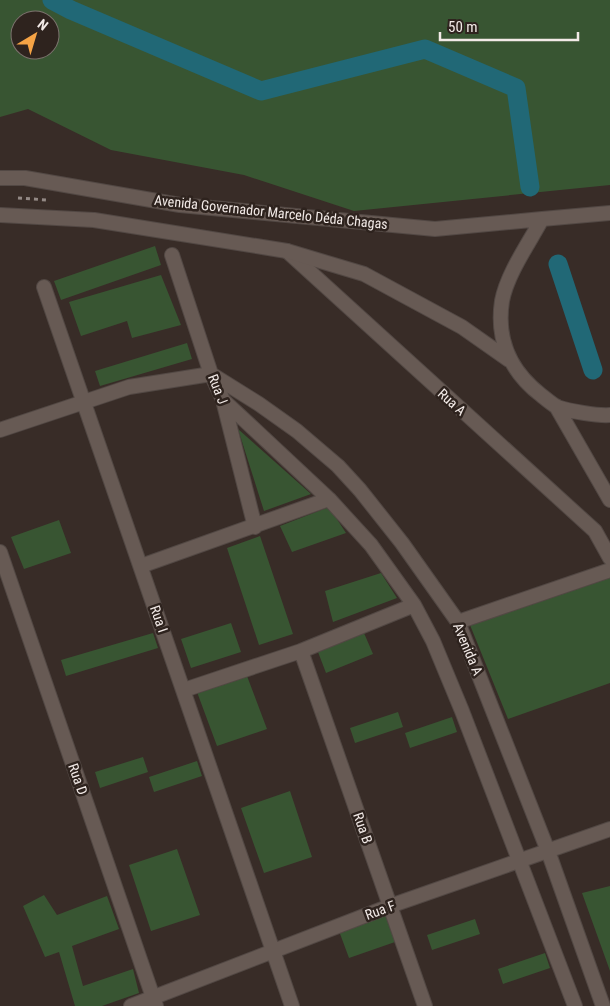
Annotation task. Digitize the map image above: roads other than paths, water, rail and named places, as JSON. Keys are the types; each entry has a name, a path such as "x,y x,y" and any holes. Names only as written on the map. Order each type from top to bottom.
{"street":[{"name":"Avenida Governador Marcelo Déda Chagas","path":"0,178 25,178 180,205 435,229 610,213"},
{"path":"0,215 94,220 287,251 364,274 462,327 509,360 531,388 556,406 601,416 610,415"},
{"path":"509,360 501,331 502,300 513,272 542,218"},
{"name":"Rua A","path":"287,251 595,531 610,558"},
{"name":"Rua J","path":"172,254 211,374 223,400 255,527"},
{"name":"Rua I","path":"44,287 83,403 142,566 292,1006"},
{"path":"0,430 129,387 211,374"},
{"name":"Avenida A","path":"211,374 297,431 338,466 360,490 402,543 458,622 548,851 602,1006"},
{"path":"223,400 329,499 371,545 414,605 432,641 458,703 575,1006"},
{"path":"556,406 610,500"},
{"path":"142,566 329,499"},
{"name":"Rua D","path":"0,552 154,1001"},
{"path":"458,622 610,570"},
{"path":"184,690 301,651 414,605"},
{"name":"Rua B","path":"301,651 425,1006"},
{"name":"Rua F","path":"131,1006 154,1001 272,951 390,906 610,829"}],"waterway":[{"path":"52,0 71,10 261,91 425,49 516,88 530,187"},
{"path":"558,264 593,370"}]}
